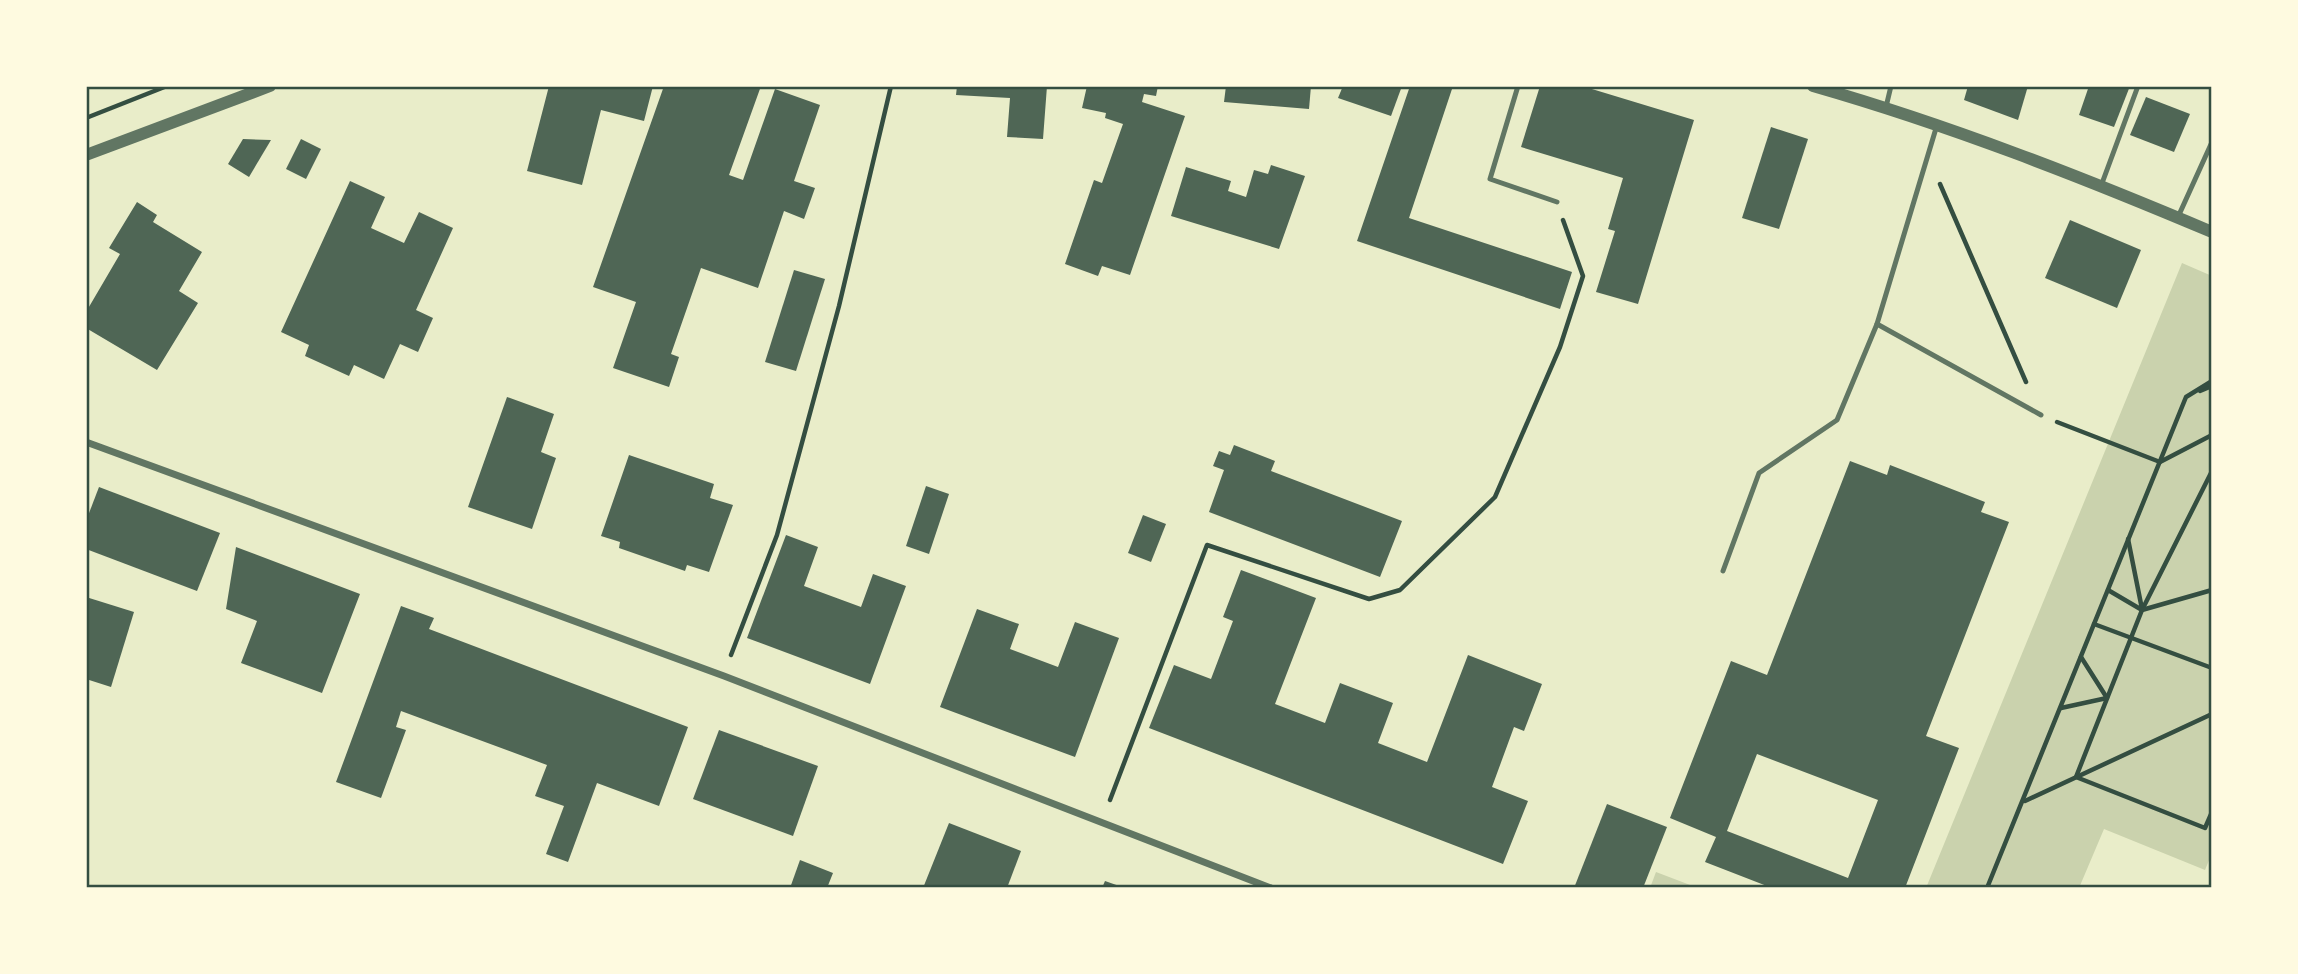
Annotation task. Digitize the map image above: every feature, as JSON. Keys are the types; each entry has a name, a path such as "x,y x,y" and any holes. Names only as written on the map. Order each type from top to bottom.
{"street":[{"path":"86,155 270,86"},
{"path":"1813,86 1937,125 2101,186 2212,232"},
{"path":"86,442 724,676 1271,888"}],"lane":[{"path":"1518,86 1490,179 1557,202"},
{"path":"1886,107 1891,86"},
{"path":"2101,186 2138,86"},
{"path":"1723,571 1759,474 1837,420 1877,324 1937,125"},
{"path":"2178,217 2212,142"},
{"path":"1877,324 2041,415"}],"path":[{"path":"86,118 167,86"},
{"path":"724,676 777,535 843,293 891,86"},
{"path":"1928,155 2041,415 2160,462 2212,435"},
{"path":"1110,800 1208,545 1369,598 1400,590 1495,497 1560,347 1583,276 1557,202"},
{"path":"1987,888 2186,397 2212,383"},
{"path":"2076,777 2142,610 2212,471"},
{"path":"2128,539 2142,610"},
{"path":"2108,590 2142,610 2212,591"},
{"path":"2094,625 2212,668"},
{"path":"2081,656 2107,698"},
{"path":"2060,708 2107,698"},
{"path":"2024,801 2212,714"},
{"path":"2076,777 2205,828 2212,812"}],"green space":[{"path":"2182,263 2212,276 2212,853 2205,870 2104,829 2079,888 1926,888"},
{"path":"1656,872 1698,888 1650,888"}],"building":[{"path":"549,86 653,86 644,121 601,110 582,185 527,171"},
{"path":"664,86 761,86 729,175 743,180 775,89 820,105 794,181 815,188 804,219 784,211 758,288 701,268 671,354 679,357 669,387 613,368 636,302 593,287"},
{"path":"957,86 1047,86 1043,139 1007,137 1010,98 956,95"},
{"path":"1087,86 1158,86 1156,96 1144,94 1142,102 1185,116 1130,275 1102,266 1098,276 1065,264 1094,180 1102,183 1123,124 1105,118 1106,113 1082,108"},
{"path":"1226,86 1311,86 1309,109 1224,102"},
{"path":"1343,86 1402,86 1391,116 1338,98"},
{"path":"1410,86 1453,86 1409,218 1572,272 1560,309 1357,241"},
{"path":"1540,86 1582,86 1694,120 1638,304 1596,292 1615,231 1608,229 1623,178 1521,147"},
{"path":"1968,86 2028,86 2018,120 1964,100"},
{"path":"2089,86 2130,86 2114,127 2079,115"},
{"path":"2146,97 2190,114 2174,152 2130,135"},
{"path":"1771,127 1808,139 1779,229 1742,218"},
{"path":"243,139 271,140 249,177 228,164"},
{"path":"301,139 321,149 306,179 286,169"},
{"path":"1271,165 1305,176 1279,249 1171,216 1186,167 1231,181 1228,191 1246,197 1254,170 1268,174"},
{"path":"350,181 385,197 371,228 404,243 419,212 453,228 416,310 433,318 418,352 400,344 384,379 354,365 349,376 305,356 309,345 281,332"},
{"path":"137,202 157,215 153,222 202,252 179,291 198,303 157,370 86,328 86,312 120,254 109,248"},
{"path":"2070,220 2141,250 2117,308 2045,278"},
{"path":"794,270 825,279 796,371 765,362"},
{"path":"507,397 554,414 541,452 556,458 532,529 468,507"},
{"path":"1234,445 1275,461 1271,471 1402,521 1380,577 1209,512 1224,470 1213,466 1219,451 1230,455"},
{"path":"629,455 714,484 710,498 733,505 709,572 687,565 685,571 619,548 620,542 601,536"},
{"path":"1850,461 1887,475 1890,465 1985,502 1981,512 2009,522 1926,736 1959,748 1905,888 1772,888 1705,862 1716,837 1670,818 1731,661 1767,675","holes":["1757,754 1878,800 1848,878 1727,831"]},
{"path":"926,486 949,494 929,554 906,546"},
{"path":"99,487 220,533 197,591 86,549 86,521"},
{"path":"1143,515 1166,524 1151,562 1128,553"},
{"path":"786,535 818,547 804,586 861,607 873,574 906,586 870,684 747,638"},
{"path":"236,547 360,594 322,693 241,663 257,621 226,609"},
{"path":"1241,570 1316,598 1275,704 1325,723 1340,683 1393,703 1378,743 1427,762 1468,655 1542,684 1524,731 1514,727 1492,787 1528,801 1503,864 1149,728 1174,665 1211,679 1233,621 1223,617"},
{"path":"86,597 134,612 111,687 86,679"},
{"path":"401,606 434,618 429,629 688,727 659,806 597,783 568,862 546,854 564,806 535,796 547,765 401,711 396,727 406,730 381,798 336,782"},
{"path":"977,609 1019,624 1010,649 1058,667 1075,622 1119,638 1075,757 940,707"},
{"path":"719,730 818,766 793,836 693,799"},
{"path":"1607,804 1667,827 1643,888 1574,888"},
{"path":"949,823 1021,851 1007,888 923,888"},
{"path":"800,860 833,873 827,888 790,888"},
{"path":"1105,881 1125,888 1102,888"}]}
